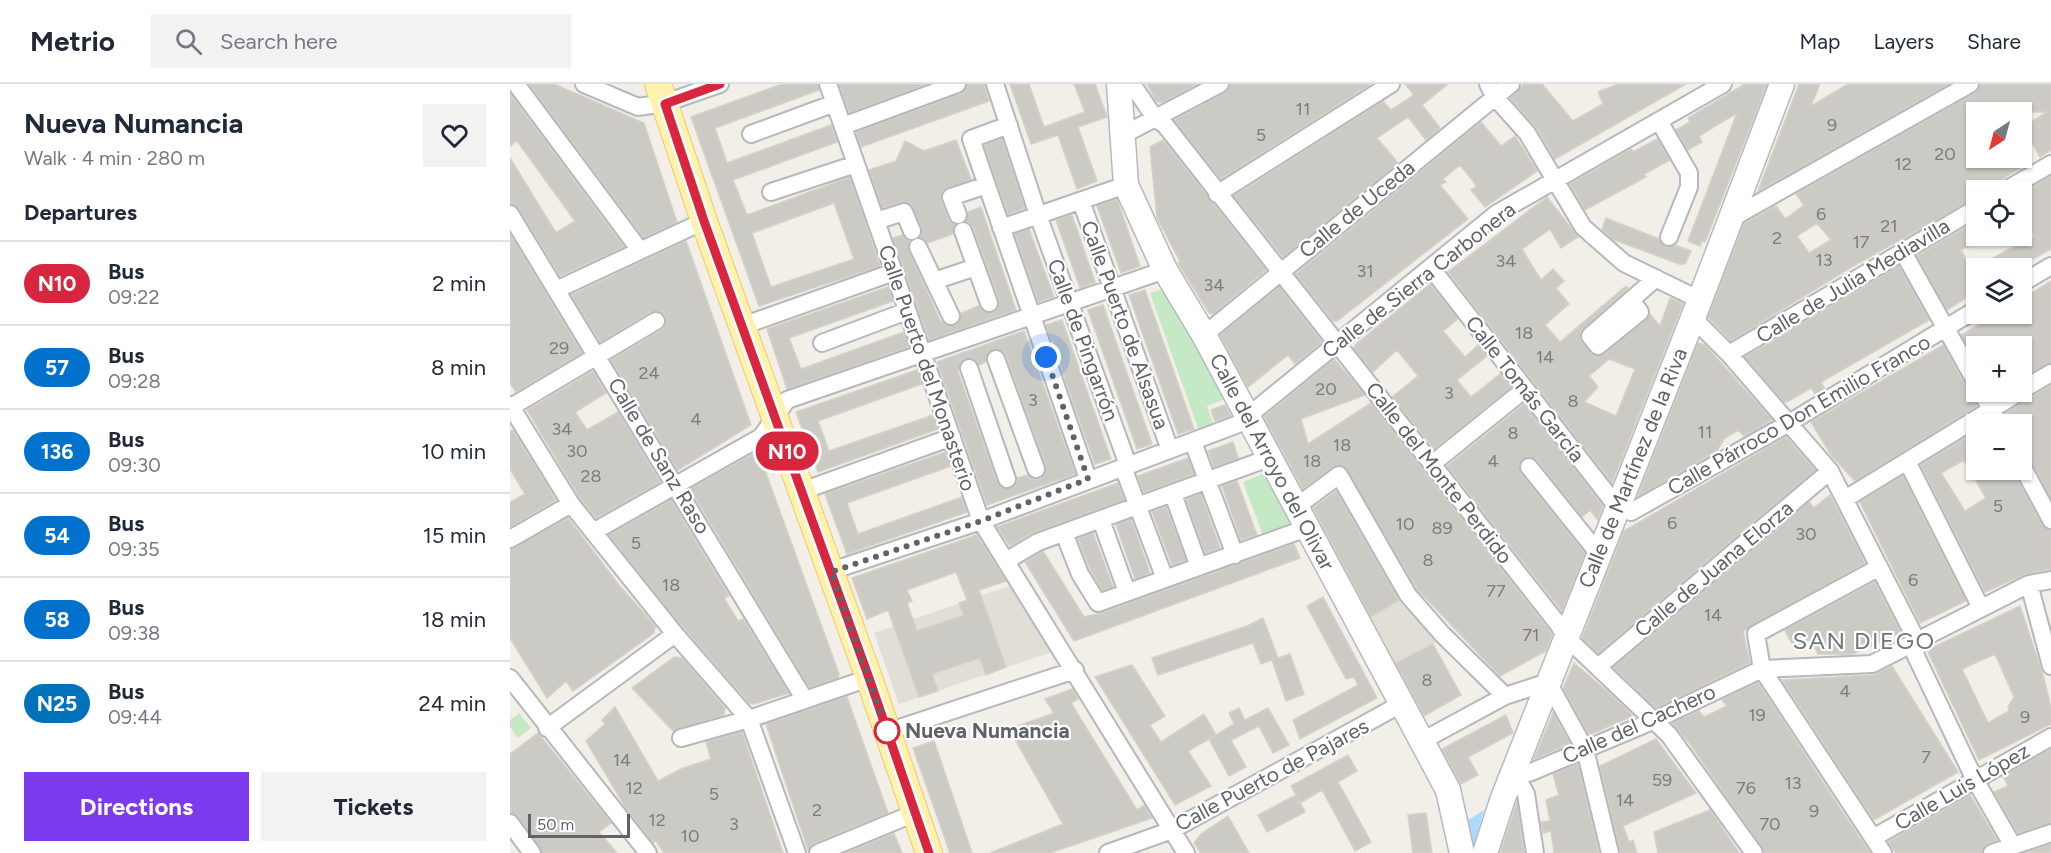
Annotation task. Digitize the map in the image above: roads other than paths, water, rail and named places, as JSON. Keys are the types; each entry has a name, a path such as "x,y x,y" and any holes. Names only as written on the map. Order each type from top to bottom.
{"main road":[{"path":"662,94 704,221 869,678 929,853"}],"street":[{"path":"516,84 639,249"},
{"path":"584,84 638,107 662,94 720,84"},
{"name":"Calle Puerto del Monasterio","path":"828,84 981,521 1186,853"},
{"path":"843,126 957,84"},
{"name":"Calle de Pingarrón","path":"995,84 1038,215 1165,579"},
{"name":"Calle del Arroyo del Olivar","path":"1119,84 1126,185 1165,270 1204,335 1448,790 1459,843"},
{"name":"Calle del Monte Perdido","path":"1132,84 1155,118 1165,125 1566,637 1669,735 1754,853"},
{"path":"1123,135 1220,84"},
{"path":"1217,194 1391,84"},
{"name":"Calle de Uceda","path":"1204,335 1280,273 1491,90 1511,84"},
{"name":"Calle de Sierra Carbonera","path":"831,572 981,521 1088,479 1193,442 1249,418 1496,214 1722,84"},
{"name":"Calle de Martínez de la Riva","path":"1485,853 1548,682 1697,309 1782,84"},
{"path":"1732,218 1970,84"},
{"path":"1491,90 1527,133 1583,227 1624,263 1656,278 1697,309 1729,354 1830,471 1917,641 1915,654 1974,778 2013,846"},
{"path":"751,134 835,103"},
{"path":"1659,121 1689,174 1689,187 1669,237"},
{"path":"1009,125 971,139 1088,479"},
{"path":"771,192 856,164"},
{"path":"2023,180 2051,164"},
{"path":"987,185 951,197 989,303"},
{"path":"1001,228 1126,185"},
{"name":"Calle Puerto de Alsasua","path":"1081,201 1170,450"},
{"path":"876,221 904,212 951,316"},
{"name":"Calle de Sanz Raso","path":"510,214 806,700"},
{"name":"Calle de Julia Mediavilla","path":"1729,354 1966,215"},
{"path":"556,290 639,249 704,221"},
{"path":"1903,252 1966,365"},
{"path":"2032,277 2051,266"},
{"path":"934,281 976,267"},
{"name":"Calle Tomás García","path":"1431,269 1618,508"},
{"path":"593,532 761,437 787,400 922,354 964,354 991,345 1033,316 1165,270"},
{"path":"742,326 894,272"},
{"path":"1631,300 1656,278"},
{"path":"822,343 907,311"},
{"name":"Calle Párroco Don Emilio Franco","path":"1618,508 1631,512 1907,354 1966,315"},
{"path":"656,321 510,406 571,504 675,634 749,719 797,853"},
{"path":"991,345 1036,468"},
{"path":"964,354 1006,479"},
{"path":"2032,384 2051,373"},
{"path":"1432,464 1525,389"},
{"path":"1988,402 1995,414"},
{"path":"1845,499 2003,402"},
{"path":"802,491 952,437"},
{"path":"1193,442 1235,555"},
{"path":"1006,561 1038,542 1269,458"},
{"path":"1907,461 1981,608"},
{"path":"1529,467 1599,555"},
{"name":"Calle de Juana Elorza","path":"1598,667 1830,471"},
{"path":"1064,533 1080,574 1098,603 1235,555 1301,518 1339,475 1408,595 1442,634 1505,696"},
{"path":"2030,480 2051,520"},
{"path":"1173,494 1199,567"},
{"path":"510,539 571,504"},
{"path":"1101,520 1127,592"},
{"path":"1878,568 1756,634 1762,669 1883,853"},
{"path":"1762,669 1872,664 2029,584 2051,580"},
{"path":"2029,584 2051,666"},
{"path":"547,728 675,634"},
{"name":"Calle del Cachero","path":"1514,772 1529,773 1655,720 1762,669"},
{"path":"887,732 1075,670"},
{"path":"510,678 547,728 648,853"},
{"path":"681,738 749,719 869,678"},
{"path":"1422,741 1505,696 1548,682 1585,749 1610,853"},
{"name":"Calle Puerto de Pajares","path":"1108,853 1172,830 1401,704"},
{"name":"Calle Luis López","path":"1873,838 1974,778 2051,736"},
{"path":"1514,772 1526,794 1535,853"},
{"path":"818,853 915,813"},
{"path":"510,823 532,853"},
{"path":"1992,853 2051,833"}],"water":[{"path":"1484,810 1475,842 1469,846 1465,822"}],"tunnel":[{"path":"991,344 996,359"},
{"path":"963,353 969,368"}],"place":[{"name":"Nueva Numancia","path":"887,731"}],"district":[{"name":"SAN DIEGO","path":"1864,641"}]}
